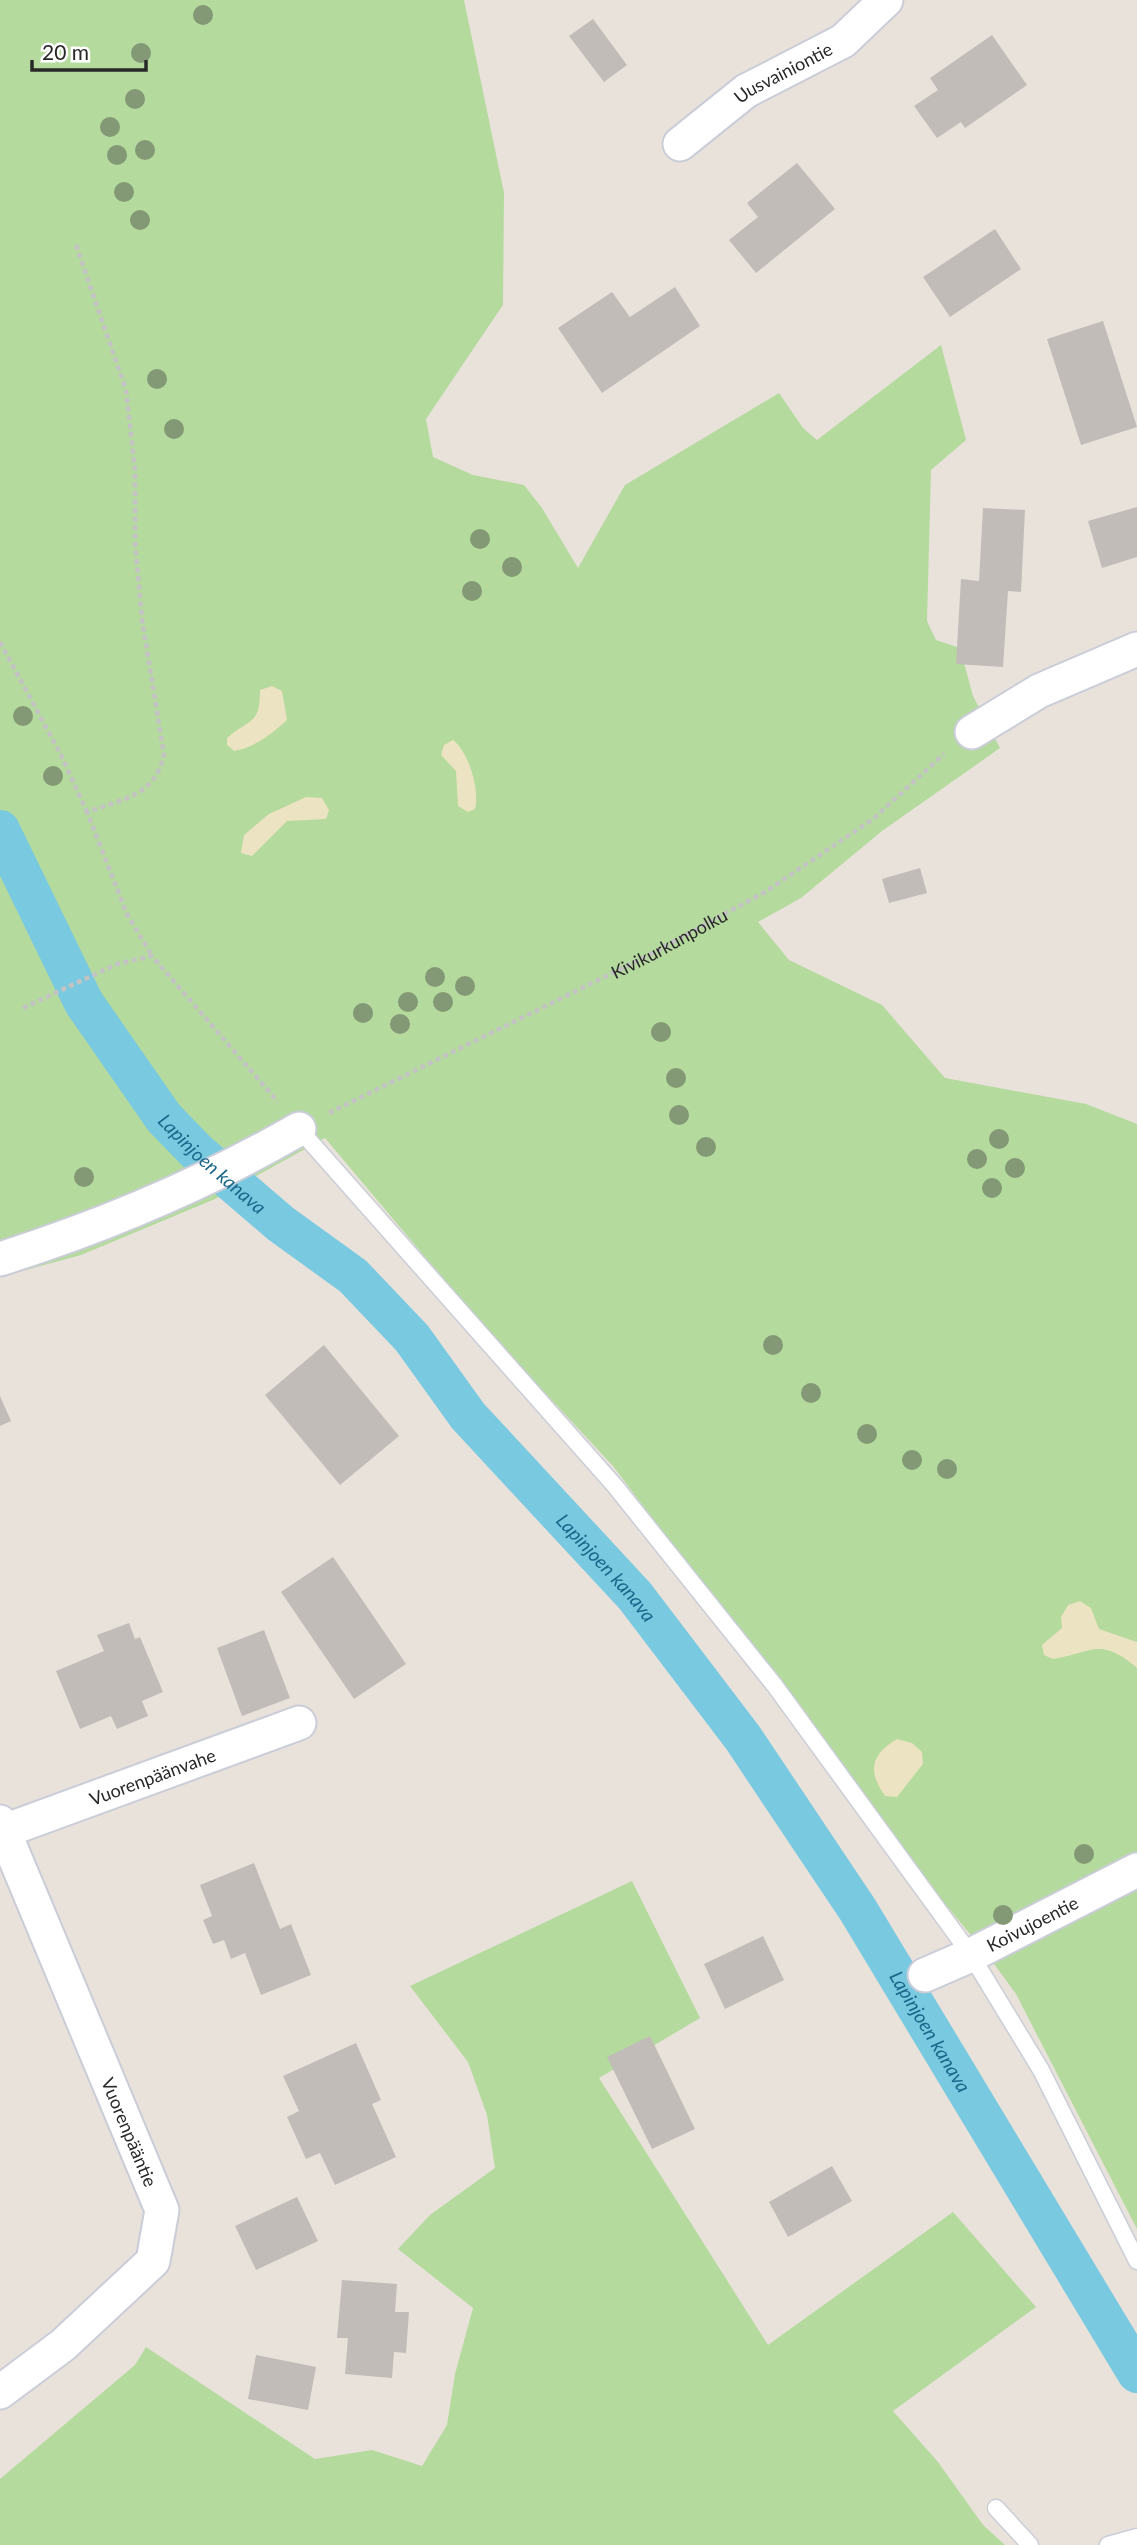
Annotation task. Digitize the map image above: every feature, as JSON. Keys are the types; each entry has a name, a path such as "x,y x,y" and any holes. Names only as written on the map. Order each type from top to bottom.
{"street":[{"name":"Uusvainiontie","path":"680,144 746,91 844,41 886,0"},
{"path":"972,732 1038,691 1137,649"},
{"path":"0,1259 58,1240 181,1190 242,1162 299,1129"},
{"name":"Vuorenpäänvahe","path":"2,1826 299,1723"},
{"name":"Vuorenpääntie","path":"0,2392 63,2345 153,2261 162,2210 2,1826"},
{"name":"Koivujoentie","path":"925,1975 971,1955 1137,1870"}],"lane":[{"path":"299,1129 615,1486 775,1686 971,1955 1041,2070 1137,2261"},
{"path":"996,2508 1030,2545"},
{"path":"1108,2545 1137,2537"}],"path":[{"path":"76,245 126,390 135,470 135,541 142,620 164,754 160,775 146,789 88,812"},
{"path":"0,642 61,755 88,812 127,914 152,956 299,1129"},
{"name":"Kivikurkunpolku","path":"299,1129 457,1048 649,955 765,892 873,819 929,766 972,732"},
{"path":"23,1008 117,964 152,956"}],"green space":[{"path":"0,0 464,0 504,193 503,305 426,419 433,457 473,475 524,485 542,508 578,568 625,485 779,393 803,428 817,440 941,345 966,440 931,470 927,621 936,640 960,648 973,696 1000,748 882,831 801,898 758,922 789,960 882,1005 945,1078 1086,1104 1137,1124 1137,2229 1016,1994 989,1957 912,1864 613,1466 483,1326 325,1138 215,1199 81,1255 0,1277"},
{"path":"632,1881 700,2018 599,2078 768,2345 953,2212 1036,2307 893,2411 938,2462 983,2525 1005,2545 0,2545 0,2479 135,2365 146,2347 315,2459 372,2450 422,2466 447,2425 455,2374 473,2308 398,2249 430,2215 495,2168 487,2115 468,2062 410,1986"}],"sand":[{"path":"272,686 282,691 287,720 256,743 234,751 227,745 227,738 252,720 258,710 260,690"},
{"path":"453,740 464,753 474,782 475,809 468,812 458,806 456,771 441,755 444,745"},
{"path":"306,797 322,798 329,810 326,819 287,821 252,856 241,853 244,835 269,814"},
{"path":"1080,1601 1091,1608 1099,1629 1137,1642 1137,1668 1113,1652 1104,1650 1096,1649 1053,1659 1044,1655 1042,1645 1062,1628 1061,1617 1068,1605"},
{"path":"897,1739 912,1743 922,1752 923,1764 897,1797 885,1796 879,1787 874,1764 882,1751"}],"building":[{"path":"593,19 627,65 604,82 569,36"},
{"path":"992,35 1027,85 965,128 961,122 937,138 914,106 938,90 930,78"},
{"path":"797,163 835,209 756,273 729,240 758,217 747,203"},
{"path":"995,229 1021,269 950,317 923,277"},
{"path":"675,287 700,326 602,393 558,328 612,292 630,317"},
{"path":"1103,321 1137,427 1081,445 1047,339"},
{"path":"1137,507 1137,557 1102,568 1088,521"},
{"path":"983,508 1025,510 1021,592 1008,591 1003,667 956,664 961,579 979,581"},
{"path":"920,868 927,893 889,903 882,879"},
{"path":"324,1345 399,1436 340,1485 265,1395"},
{"path":"0,1396 11,1421 0,1426"},
{"path":"333,1557 406,1664 354,1699 281,1592"},
{"path":"129,1623 135,1639 140,1637 163,1692 142,1701 148,1716 117,1729 111,1716 80,1729 56,1671 104,1651 97,1635"},
{"path":"264,1630 290,1698 242,1716 217,1648"},
{"path":"254,1863 280,1929 291,1924 311,1975 261,1995 245,1953 231,1959 224,1940 213,1944 203,1920 212,1916 200,1885"},
{"path":"763,1936 784,1980 725,2009 704,1964"},
{"path":"650,2036 695,2129 652,2149 607,2057"},
{"path":"356,2043 381,2100 372,2104 396,2157 335,2185 320,2153 306,2159 287,2117 299,2111 283,2076"},
{"path":"832,2166 852,2201 788,2237 769,2202"},
{"path":"297,2197 318,2241 256,2270 235,2226"},
{"path":"342,2280 397,2284 395,2312 409,2312 406,2353 394,2352 392,2378 345,2374 348,2338 337,2338"},
{"path":"256,2355 316,2367 308,2410 248,2399"}],"waterway":[{"name":"Lapinjoen kanava","path":"0,830 84,1003 164,1118 197,1152 281,1224 353,1276 412,1338 468,1416 635,1596 743,1738 858,1910 1137,2373"}]}
